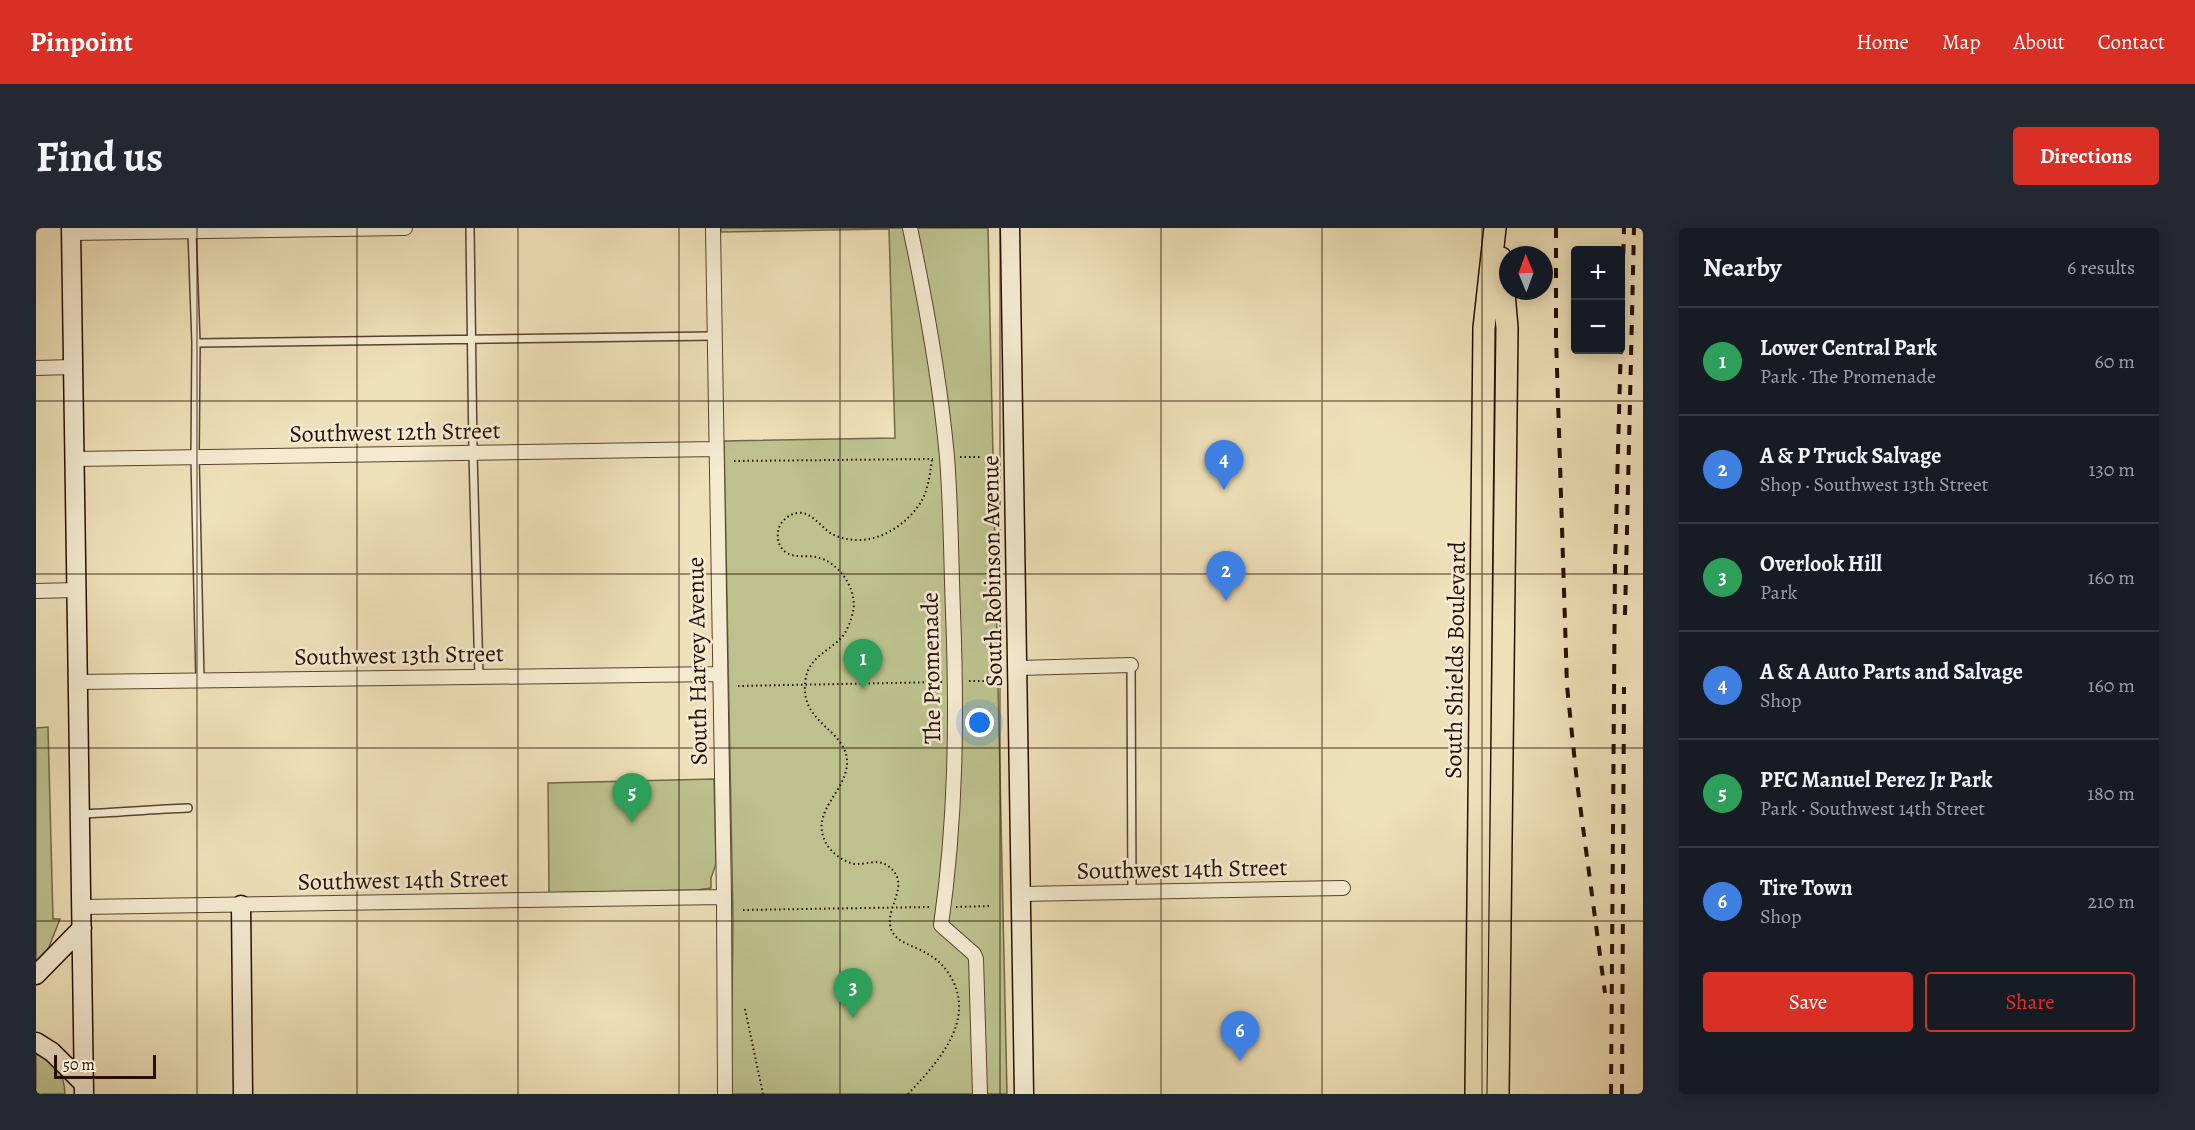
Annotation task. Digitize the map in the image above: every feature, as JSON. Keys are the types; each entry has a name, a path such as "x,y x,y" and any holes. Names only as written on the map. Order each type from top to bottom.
{"main road":[{"name":"South Robinson Avenue","path":"1010,228 1024,1094"},
{"name":"South Shields Boulevard","path":"1476,1094 1484,328 1497,228"},
{"name":"South Shields Boulevard","path":"1497,228 1507,328 1498,1094"},
{"path":"71,231 84,1089"},
{"path":"241,904 243,1094"},
{"path":"36,975 82,928"},
{"path":"36,1042 52,1052 84,1089"}],"street":[{"path":"71,231 405,228"},
{"name":"South Harvey Avenue","path":"713,228 725,1094"},
{"name":"The Promenade","path":"910,228 936,375 946,457 956,681 954,797 941,925 974,954 976,959 980,1094"},
{"path":"36,368 73,367"},
{"name":"Southwest 12th Street","path":"74,459 716,449"},
{"path":"36,591 77,590"},
{"path":"1018,668 1131,665"},
{"name":"Southwest 13th Street","path":"78,682 720,674"},
{"name":"Southwest 14th Street","path":"1021,894 1343,888"},
{"name":"Southwest 14th Street","path":"82,907 724,897"}],"lane":[{"path":"470,228 479,677"},
{"path":"183,231 196,343 195,457 200,680"},
{"path":"196,343 714,336"},
{"path":"1131,665 1132,892"},
{"path":"80,814 188,808"}],"path":[{"path":"734,461 981,457"},
{"path":"908,1094 948,1045 956,1029 960,1012 959,995 947,970 936,959 903,942 893,933 890,926 892,908 899,890 897,875 888,866 879,862 857,864 847,861 837,856 825,842 822,820 844,777 847,763 845,751 838,739 818,721 810,709 806,685 809,668 817,658 842,638 848,626 854,609 852,591 846,578 832,564 819,557 787,553 778,541 777,530 782,521 791,515 801,513 810,516 835,535 851,540 869,540 886,535 902,524 920,504 927,487 932,459"},
{"path":"738,686 985,681"},
{"path":"743,910 989,906"},
{"path":"745,1010 748,1014 763,1094"}],"green space":[{"path":"721,228 988,228 1007,1094 731,1094 733,919 724,441 895,438 889,229 721,232"},
{"path":"48,727 53,919 60,919 49,947 36,967 36,728"},
{"path":"714,779 716,864 711,878 711,888 549,893 548,783"},
{"path":"36,1050 57,1068 63,1079 65,1094 36,1094"}],"railway":[{"path":"1556,228 1556,337 1567,686 1577,782 1605,993"},
{"path":"1611,1094 1615,562 1624,228"},
{"path":"1625,615 1634,228"},
{"path":"1622,1094 1624,687"}],"place":[{"name":"A & A Auto Parts and Salvage","path":"1224,490"},
{"name":"A & P Truck Salvage","path":"1226,601"},
{"name":"Lower Central Park","path":"863,689"},
{"name":"PFC Manuel Perez Jr Park","path":"632,823"},
{"name":"Overlook Hill","path":"853,1018"},
{"name":"Tire Town","path":"1240,1061"}]}
